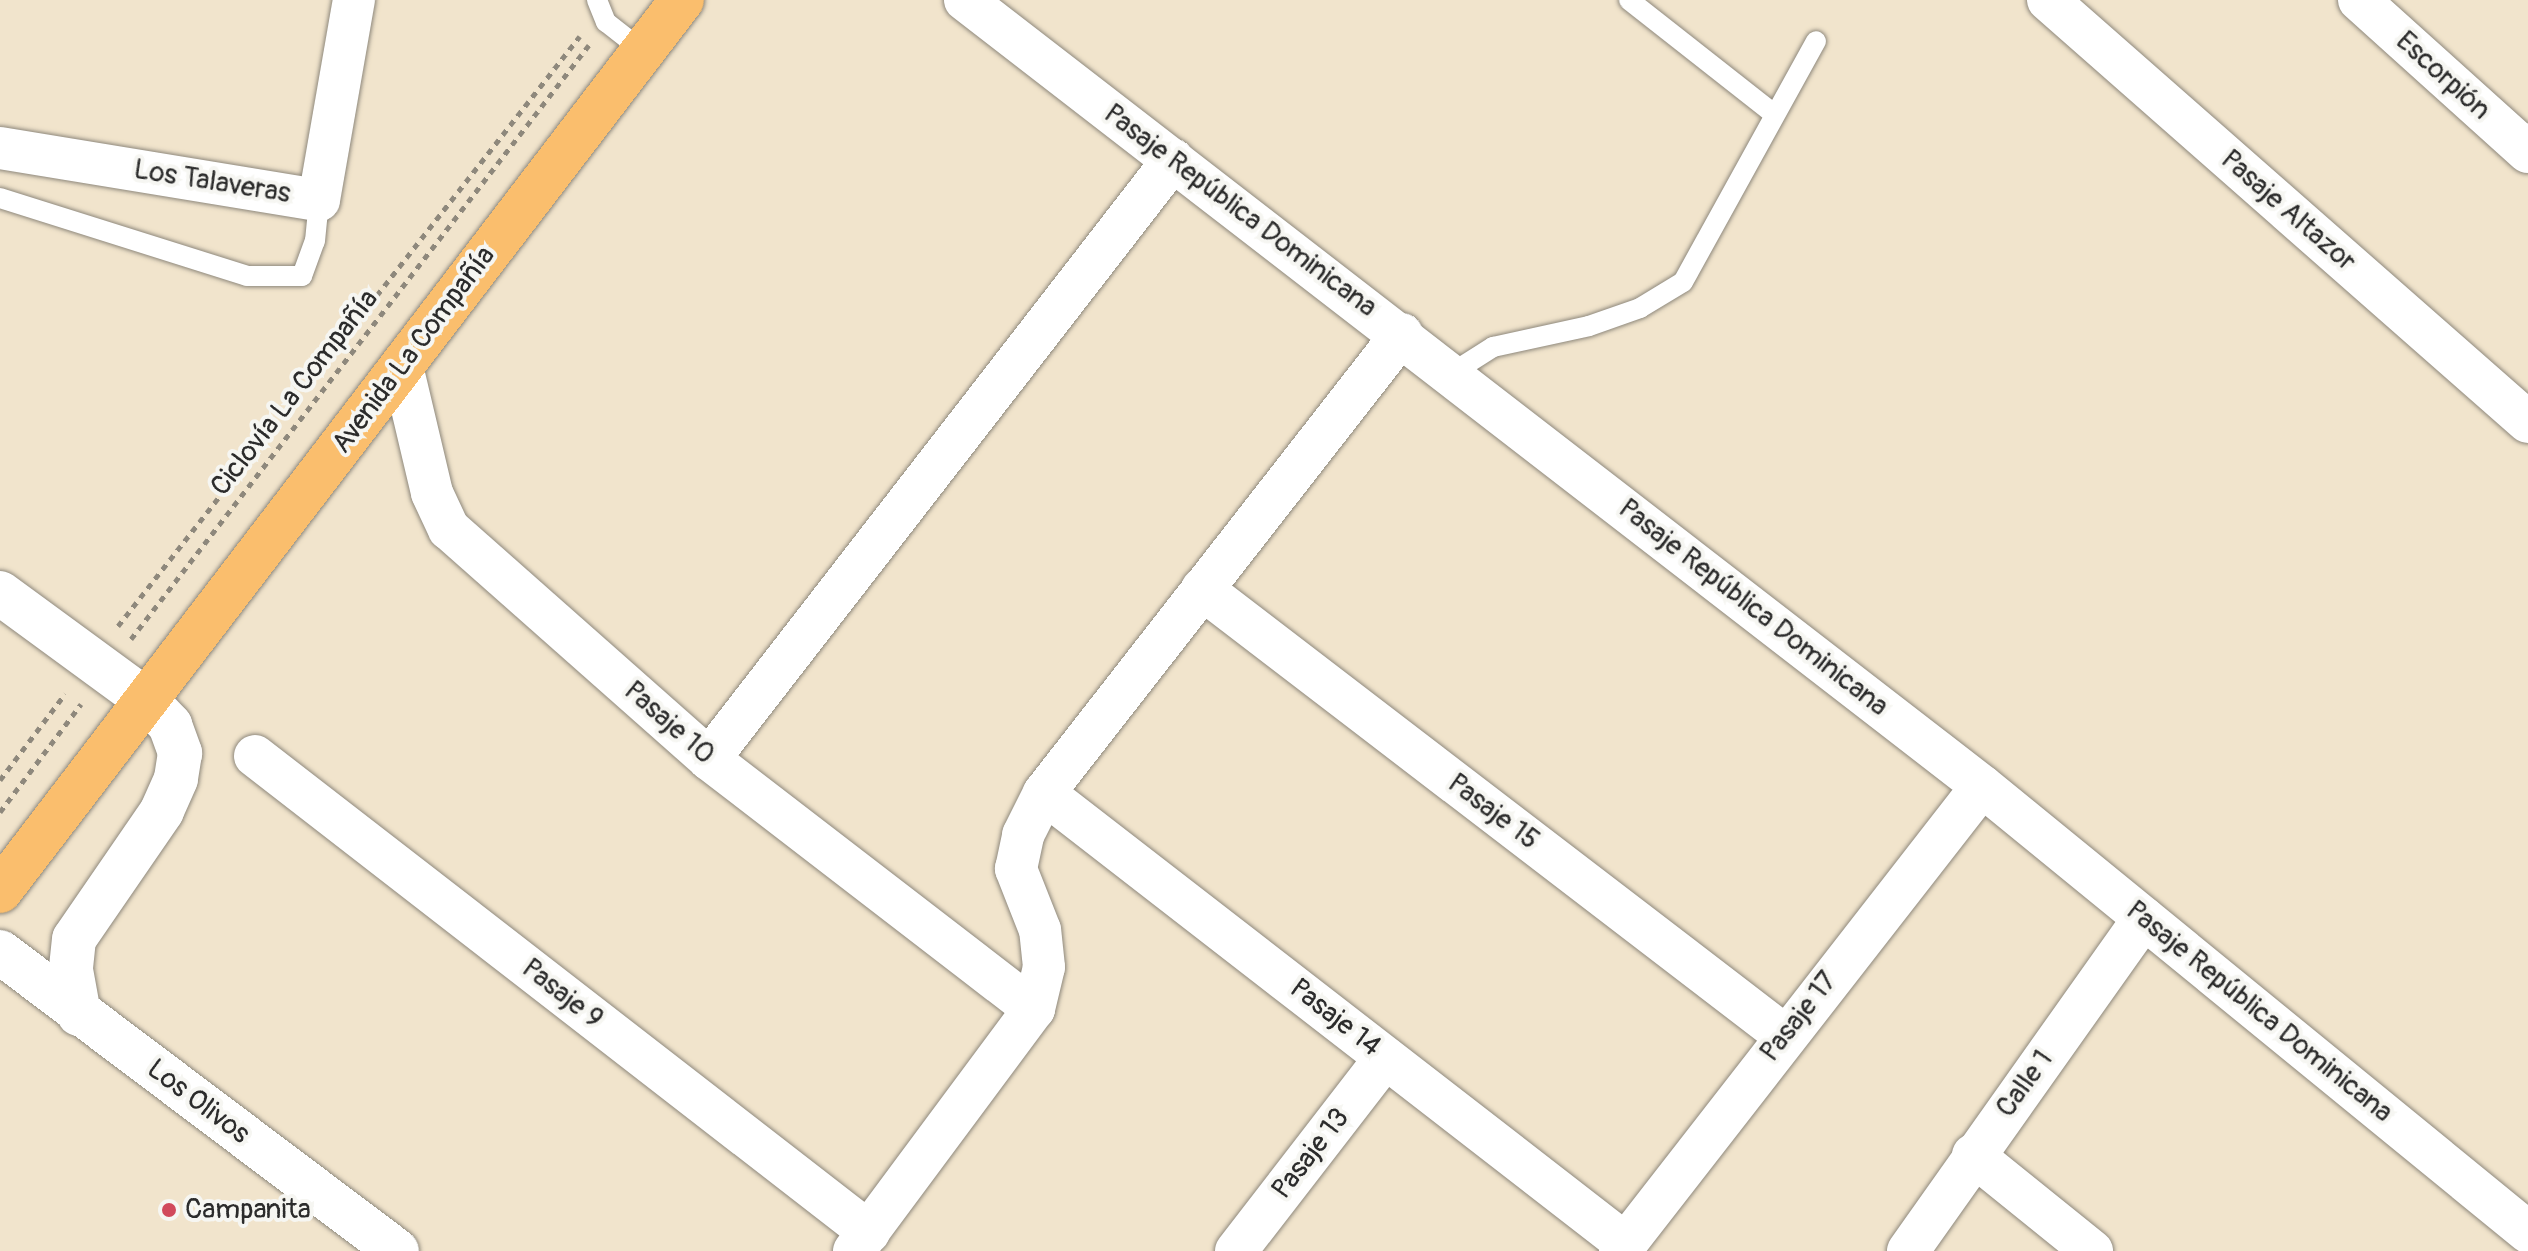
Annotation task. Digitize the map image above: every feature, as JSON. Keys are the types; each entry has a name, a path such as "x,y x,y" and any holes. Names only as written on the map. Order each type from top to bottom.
{"main road":[{"name":"Avenida La Compañía","path":"0,891 682,0"}],"street":[{"name":"Los Talaveras","path":"0,148 319,200 354,0"},
{"name":"Pasaje República Dominicana","path":"965,0 1402,334 1982,786 2528,1232"},
{"name":"Pasaje Altazor","path":"2048,0 2528,422"},
{"name":"Escorpión","path":"2359,0 2528,152"},
{"path":"709,759 1173,160"},
{"path":"862,1241 1034,1009 1044,967 1040,930 1016,869 1023,835 1044,793 1402,334"},
{"name":"Pasaje 10","path":"402,366 432,493 449,529 709,759 1034,1009"},
{"name":"Pasaje 15","path":"1202,589 1784,1035"},
{"path":"0,593 146,700 170,725 180,753 176,779 135,857 89,912 74,939 71,970 79,1014"},
{"name":"Pasaje 9","path":"255,756 862,1241"},
{"name":"Pasaje 17","path":"1623,1247 1784,1035 1982,786"},
{"name":"Pasaje 14","path":"1044,793 1623,1247"},
{"name":"Calle 1","path":"1908,1251 1973,1155 2144,918"},
{"name":"Los Olivos","path":"0,952 397,1251"},
{"name":"Pasaje 13","path":"1236,1251 1385,1058"},
{"path":"1973,1155 2092,1251"}],"lane":[{"path":"1629,0 1774,114"},
{"path":"600,12 643,51"},
{"path":"1452,373 1493,347 1589,326 1640,308 1683,282 1816,41"},
{"path":"0,198 247,276 302,276 315,241 319,200"}],"path":[{"path":"0,780 98,667 600,12"},
{"name":"Ciclovía La Compañía","path":"0,812 98,667 600,12"}],"place":[{"name":"Campanita","path":"169,1210"}]}
